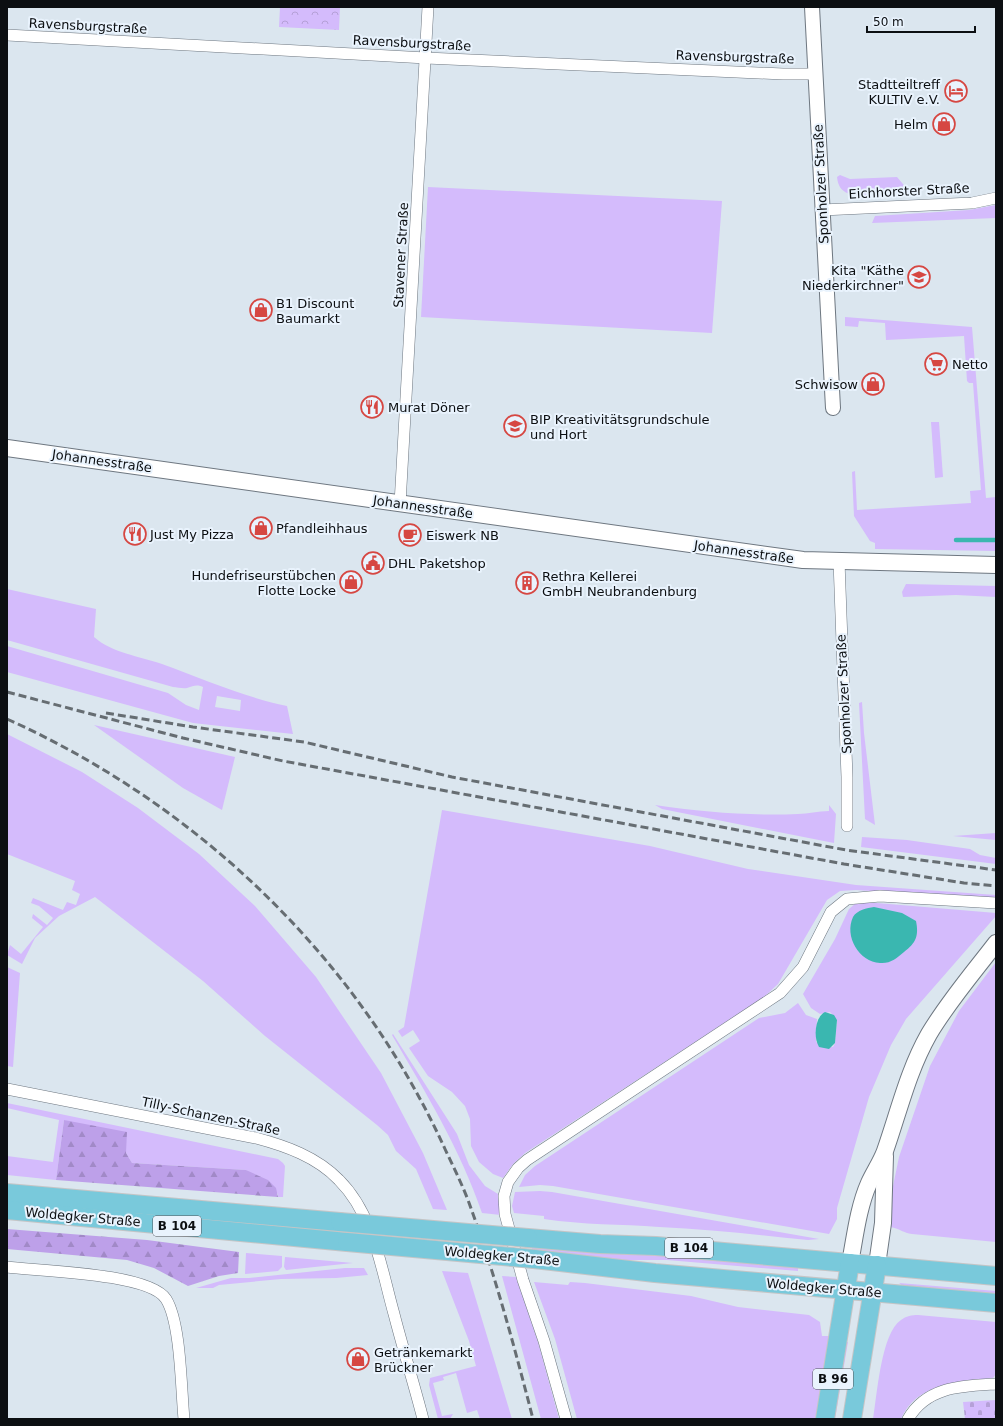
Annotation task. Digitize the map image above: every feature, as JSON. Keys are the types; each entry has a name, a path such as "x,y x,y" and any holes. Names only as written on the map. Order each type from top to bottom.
{"main road":[{"name":"Johannesstraße","path":"7,448 781,557 839,561 996,565"},
{"path":"850,1263 857,1220 868,1184 885,1152 898,1106 915,1062 929,1034 949,1004 996,943"},
{"path":"877,1266 884,1223 885,1152"},
{"name":"Woldegker Straße","path":"7,1193 600,1244 656,1246 996,1276"},
{"name":"Woldegker Straße","path":"7,1210 534,1258 655,1273 996,1303"},
{"name":"B 96","path":"825,1419 850,1263"},
{"name":"B 96","path":"852,1419 877,1266"}],"street":[{"name":"Stavener Straße","path":"400,504 428,7"},
{"name":"Sponholzer Straße","path":"812,7 833,408"},
{"name":"Ravensburgstraße","path":"7,35 426,58 783,74 815,74"},
{"name":"Eichhorster Straße","path":"822,210 972,203 996,198"},
{"name":"Sponholzer Straße","path":"839,561 847,777 847,826"},
{"path":"566,1419 544,1341 507,1226 504,1196 505,1188 512,1175 527,1160 780,993 803,967 831,912 841,902 854,897 880,896 996,903"},
{"name":"Tilly-Schanzen-Straße","path":"7,1089 256,1138 292,1149 326,1169 339,1180 350,1193 373,1238 423,1419"},
{"path":"7,1268 120,1278 150,1286 159,1292 166,1299 176,1327 184,1419"},
{"path":"908,1419 923,1400 936,1392 957,1387 996,1384"}],"green space":[{"path":"280,7 340,7 339,30 279,27"},
{"path":"840,175 850,179 897,177 908,190 914,190 914,193 852,195 843,191 838,184 837,177"},
{"path":"428,187 722,201 712,333 421,317"},
{"path":"996,205 996,218 872,223 875,216 969,210"},
{"path":"845,317 972,327 986,498 996,497 996,551 875,549 875,543 870,541 854,516 852,472 855,471 857,510 971,503 970,491 981,490 973,383 969,383 967,381 964,336 886,340 885,323 859,321 858,327 845,326"},
{"path":"931,422 939,422 943,477 935,478"},
{"path":"906,584 996,586 996,597 956,595 903,597 902,592"},
{"path":"7,589 96,609 94,637 101,642 126,654 162,664 239,693 287,706 293,734 193,723 7,672 7,646 168,693 186,705 199,710 203,687 197,685 185,688 173,687 7,640","holes":["217,696 241,700 240,711 215,707"]},
{"path":"862,702 864,733 875,825 865,819 859,703"},
{"path":"94,725 235,757 222,810 183,788"},
{"path":"7,734 82,772 138,808 199,854 255,906 316,977 381,1073 423,1153 447,1210 433,1209 416,1169 396,1151 388,1135 377,1125 265,1036 203,981 95,897 59,916 35,938 22,964 7,955 10,945 21,954 43,927 32,918 33,914 47,925 53,918 39,906 31,903 33,898 63,910 67,902 76,905 80,894 72,890 75,881 7,854"},
{"path":"655,805 726,813 802,814 829,811 829,805 836,814 834,843 662,809"},
{"path":"442,810 650,846 748,869 856,885 996,895 996,900 856,890 840,891 827,900 778,984 764,997 525,1153 513,1164 503,1178 493,1174 479,1162 471,1146 470,1119 465,1106 452,1092 428,1076 409,1048 420,1041 413,1030 402,1037 398,1031 404,1027"},
{"path":"996,833 996,840 953,836"},
{"path":"862,837 907,840 970,849 980,855 996,858 996,864 861,847"},
{"path":"865,902 996,913 996,916 906,1019 891,1045 869,1097 837,1208 837,1219 829,1234 553,1186 540,1185 519,1187 525,1175 535,1166 759,1018 785,1013 798,1003 806,1015 817,1019 816,1042 833,1047 835,1043 837,1020 830,1012 820,1014 811,1008 803,994 835,939 849,909 856,903"},
{"path":"996,962 996,1242 906,1233 890,1227 892,1191 899,1157 930,1066 959,1011"},
{"path":"7,967 20,973 13,1067 7,1066"},
{"path":"393,1034 457,1134 469,1165 485,1186 498,1194 501,1215 482,1213 453,1144 430,1100 392,1035"},
{"path":"7,1103 278,1159 285,1166 283,1197 278,1197 278,1194 246,1170 132,1163 126,1153 64,1120 56,1180 7,1175 7,1156 53,1162 59,1120 7,1108"},
{"path":"64,1120 127,1132 126,1153 132,1163 246,1170 268,1180 276,1188 278,1197 56,1180"},
{"path":"540,1191 819,1239 808,1240 696,1229 573,1222 544,1219 544,1216 514,1213 512,1206 515,1192"},
{"path":"7,1229 147,1240 239,1252 238,1273 219,1276 188,1286 154,1268 127,1260 7,1249"},
{"path":"531,1245 655,1253 798,1266 798,1271 667,1260 624,1260 533,1251"},
{"path":"246,1253 282,1256 282,1267 278,1271 245,1274"},
{"path":"285,1257 353,1263 286,1270 284,1267"},
{"path":"345,1268 364,1268 368,1275 336,1278 281,1279 219,1285 213,1288 196,1288 231,1278 249,1278"},
{"path":"442,1271 468,1273 512,1419 480,1419 477,1410 467,1413 456,1373 443,1377 444,1380 433,1383 442,1416 453,1414 450,1419 438,1419 429,1385 430,1378 476,1366 469,1341"},
{"path":"502,1276 516,1277 538,1342 559,1419 541,1419"},
{"path":"534,1282 568,1285 570,1282 585,1283 691,1296 738,1307 809,1315 820,1322 822,1336 832,1336 815,1419 577,1419 555,1339"},
{"path":"899,1283 996,1291 996,1296 904,1287"},
{"path":"918,1315 996,1322 996,1374 993,1378 953,1383 928,1391 917,1398 908,1407 901,1419 873,1419 878,1381 884,1351 889,1338 894,1327 901,1320 909,1316"},
{"path":"844,1342 848,1342 835,1419 831,1419"},
{"path":"996,1400 996,1419 965,1419 963,1402"}],"shaded area":[{"path":"874,907 902,913 916,921 917,935 914,942 899,956 887,963 872,962 860,953 855,947 850,932 853,917 860,911"},
{"path":"825,1012 834,1015 837,1020 835,1043 829,1049 819,1047 816,1038 817,1023 819,1018"}],"waterway":[{"path":"956,540 996,540"}],"railway":[{"path":"7,692 183,738 283,761 844,864 964,883 996,886"},
{"path":"106,713 193,727 304,742 452,777 846,850 996,870"},
{"path":"7,719 77,754 144,796 207,842 265,895 319,952 367,1013 409,1079 445,1149 465,1193 495,1281 533,1419"}],"place":[{"name":"Stadtteiltreff KULTIV e.V.","path":"956,91"},
{"name":"Helm","path":"944,124"},
{"name":"Kita \"Käthe Niederkirchner\"","path":"919,277"},
{"name":"B1 Discount Baumarkt","path":"261,310"},
{"name":"Netto","path":"936,364"},
{"name":"Schwisow","path":"873,384"},
{"name":"Murat Döner","path":"372,407"},
{"name":"BIP Kreativitätsgrundschule und Hort","path":"515,426"},
{"name":"Pfandleihhaus","path":"261,528"},
{"name":"Just My Pizza","path":"135,534"},
{"name":"Eiswerk NB","path":"410,535"},
{"name":"DHL Paketshop","path":"373,563"},
{"name":"Hundefriseurstübchen Flotte Locke","path":"351,582"},
{"name":"Rethra Kellerei GmbH Neubrandenburg","path":"527,583"},
{"name":"Getränkemarkt Brückner","path":"358,1359"}]}
